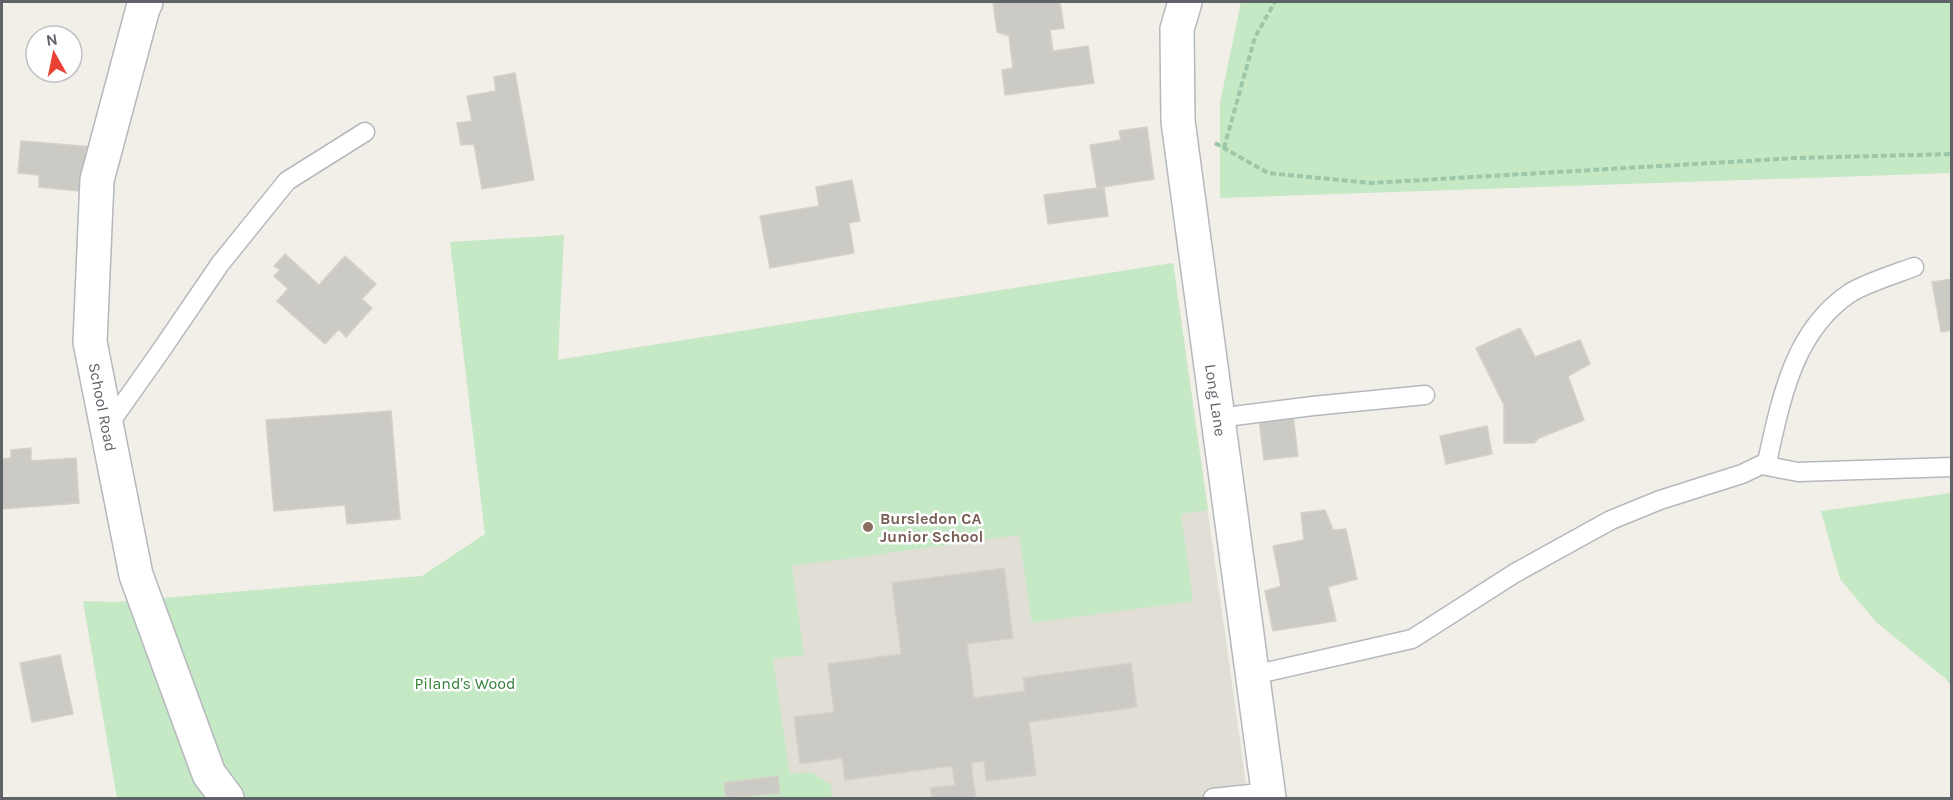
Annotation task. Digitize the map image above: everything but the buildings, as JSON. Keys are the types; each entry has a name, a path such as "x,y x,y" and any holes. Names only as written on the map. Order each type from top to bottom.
{"street":[{"name":"School Road","path":"146,2 97,180 90,342 136,575 209,774 227,798"},
{"name":"Long Lane","path":"1185,2 1177,29 1178,122 1269,795"}],"lane":[{"path":"106,427 220,264 288,181 365,132"},
{"path":"1253,675 1412,639 1515,573 1611,520 1660,500 1742,474 1767,462 1782,394 1804,341 1829,311 1851,293 1914,267"},
{"path":"1218,418 1425,394"},
{"path":"1762,465 1798,472 1952,466"},
{"path":"1213,798 1269,795"}],"path":[{"path":"1224,148 1255,37 1275,2"},
{"path":"1178,122 1268,173 1371,183 1797,158 1952,154"}],"shaded area":[{"name":"Bursledon CA Junior School","path":"1173,263 1248,798 648,798 557,360"}],"green space":[{"path":"1241,2 1951,2 1951,173 1220,198 1220,103"},
{"name":"Bursledon CA Junior School","path":"564,235 558,360 1173,263 1208,510 1181,514 1193,601 1032,623 1019,535 792,566 804,655 773,659 790,774 811,772 830,784 833,798 117,798 83,601 115,602 422,576 485,534 450,242"},
{"path":"1952,493 1951,686 1946,679 1876,622 1840,579 1821,511"}],"place":[{"name":"Bursledon CA Junior School","path":"868,527"}],"park label":[{"name":"Piland's Wood","path":"465,683"}]}
